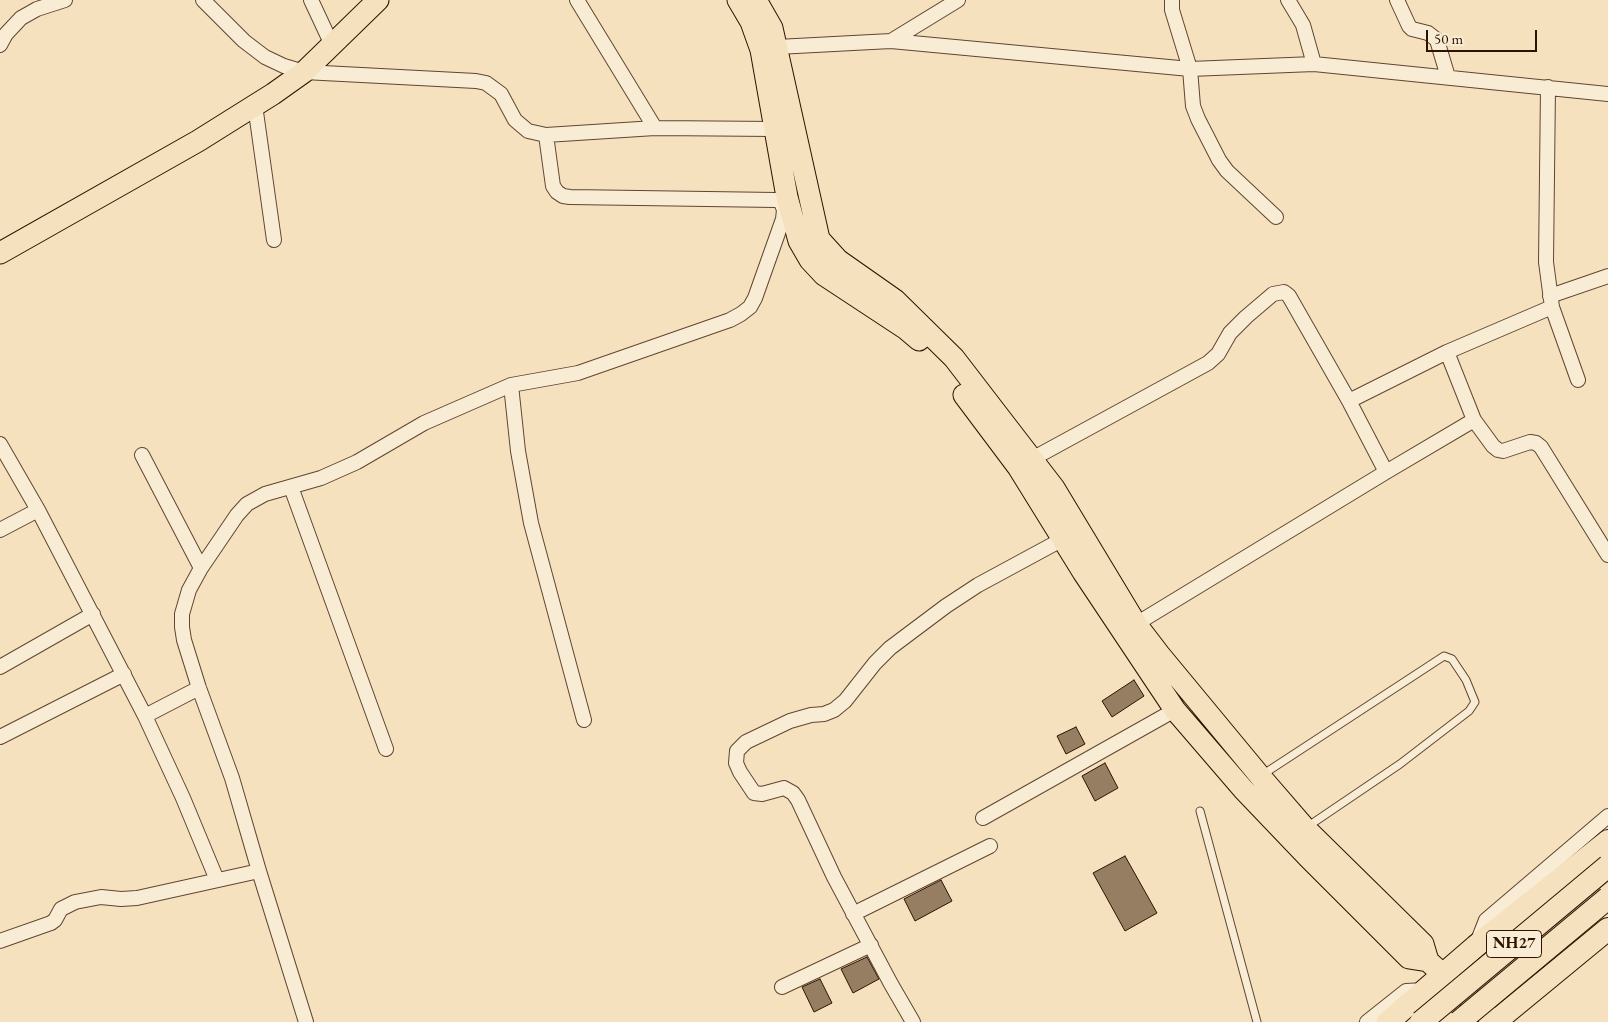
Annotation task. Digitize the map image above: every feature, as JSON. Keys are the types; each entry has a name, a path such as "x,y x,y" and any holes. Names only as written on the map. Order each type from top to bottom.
{"highway":[{"path":"1388,1022 1426,990 1436,968 1476,946 1608,840"},
{"name":"NH27","path":"1421,1022 1608,866"},
{"name":"NH27","path":"1459,1022 1608,898"},
{"path":"1495,1022 1608,928"}],"main road":[{"path":"0,253 198,141 255,105 304,72 378,0"},
{"path":"738,0 751,22 761,50 789,209 799,241 810,260 824,275 906,328 923,344 944,368 1018,467 1122,632 1176,710 1243,789 1307,856 1410,958 1436,968"},
{"path":"756,0 772,28 819,239 838,260 895,300 954,358 1054,488 1136,624 1159,654 1305,828 1423,944 1436,968 1495,1022"}],"street":[{"path":"2,36 21,18 37,9 65,0"},
{"path":"203,0 244,41 265,57 284,66 304,72 486,83 501,94 510,113 528,131 546,135 655,128 775,129"},
{"path":"311,0 332,45"},
{"path":"577,0 655,128"},
{"path":"891,41 958,0"},
{"path":"1172,0 1172,10 1190,68 1194,106 1198,119 1219,160 1235,180 1276,216"},
{"path":"1288,0 1303,25 1314,64"},
{"path":"1397,0 1408,26 1412,30 1428,33 1437,40 1448,77"},
{"path":"777,47 891,41 1190,68 1314,64 1548,87 1607,96"},
{"path":"1548,87 1546,262 1551,302 1578,380"},
{"path":"255,105 274,240"},
{"path":"304,1021 232,778 199,688 184,640 182,614 188,590 201,568 237,515 248,504 265,494 321,478 357,462 424,422 511,385 578,373 730,320 741,314 750,307 755,298 783,219 784,210 781,202 776,200 563,196 557,192 554,186 546,135"},
{"path":"1349,401 1447,352 1608,276"},
{"path":"1032,459 1208,363 1218,354 1230,333 1246,316 1273,294 1284,292 1289,296 1349,401 1386,472"},
{"path":"1447,352 1474,420 1493,446 1503,451 1530,442 1536,443 1541,447 1608,555"},
{"path":"511,385 518,451 531,523 584,720"},
{"path":"1136,624 1474,420"},
{"path":"0,444 5,466 38,510 145,716 183,798 217,880"},
{"path":"142,455 201,568"},
{"path":"291,487 386,749"},
{"path":"0,530 38,510"},
{"path":"914,1022 853,914 798,800 784,788 762,794 754,793 736,763 737,751 746,742 790,720 824,714 834,710 845,702 875,663 890,648 946,606 978,585 1062,539"},
{"path":"0,667 93,614"},
{"path":"0,737 124,674"},
{"path":"145,716 199,688"},
{"path":"983,818 1176,710"},
{"path":"1476,946 1486,920 1608,816"},
{"path":"853,914 990,846"},
{"path":"0,941 51,923 56,920 61,909 75,902 101,897 138,898 259,871"},
{"path":"782,987 870,946"},
{"path":"1367,1022 1406,991 1426,990"}],"lane":[{"path":"1260,776 1436,660 1444,656 1452,659 1466,680 1475,702 1469,711 1400,764 1305,828"},
{"path":"1200,811 1257,1022"}],"building":[{"path":"1134,680 1144,696 1112,717 1102,701"},
{"path":"1076,727 1085,744 1066,754 1057,736"},
{"path":"1105,763 1118,788 1095,801 1082,776"},
{"path":"1125,856 1157,913 1125,931 1093,873"},
{"path":"941,880 952,901 915,921 904,899"},
{"path":"867,957 879,979 853,993 841,969"},
{"path":"820,979 832,1003 814,1012 802,987"}]}
